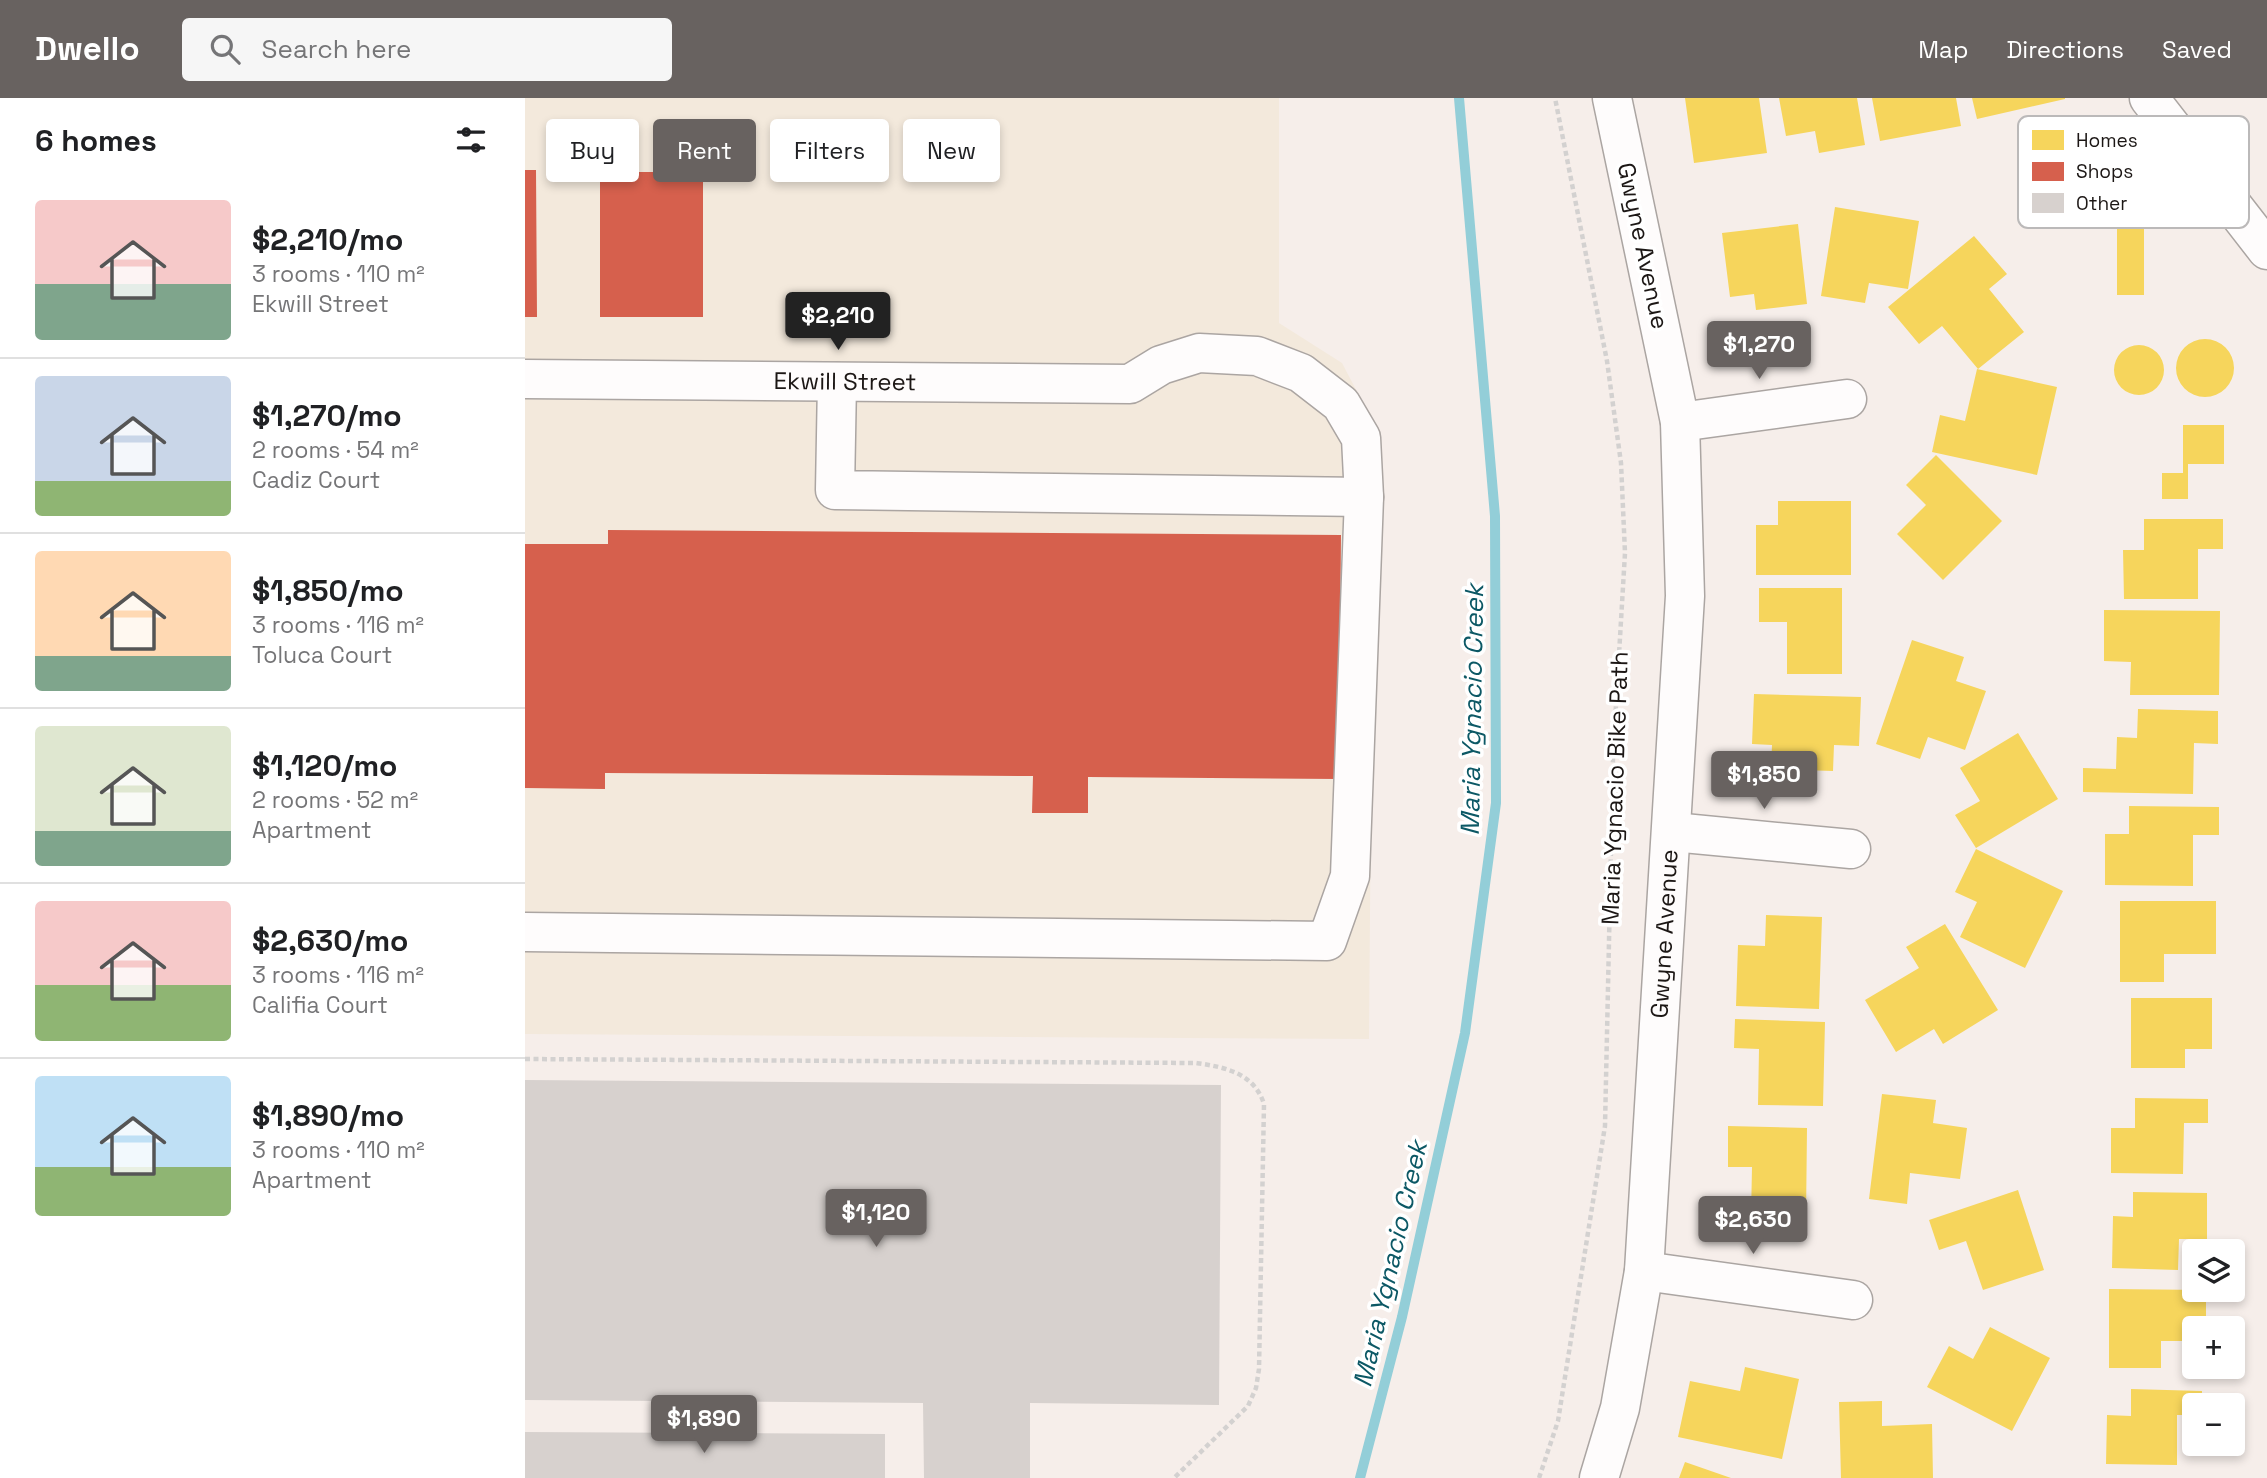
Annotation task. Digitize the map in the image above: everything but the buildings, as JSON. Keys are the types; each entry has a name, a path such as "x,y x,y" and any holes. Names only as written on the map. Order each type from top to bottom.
{"street":[{"name":"Gwyne Avenue","path":"1599,1478 1620,1408 1644,1271 1673,832 1685,596 1679,422 1612,98"},
{"path":"2149,98 2163,116"},
{"path":"2249,227 2267,250"},
{"name":"Ekwill Street","path":"525,379 1130,384 1161,366 1199,353 1257,355 1301,373 1341,404 1361,438 1364,497 1350,876 1327,941 525,932"},
{"path":"837,382 835,490 1364,497"},
{"path":"1679,422 1847,399"},
{"path":"1673,832 1851,849"},
{"path":"1644,1271 1853,1300"}],"path":[{"name":"Maria Ygnacio Bike Path","path":"1539,1478 1558,1420 1605,1126 1613,756 1625,553 1621,463 1607,361 1555,98"},
{"path":"525,1059 1196,1063 1216,1066 1250,1080 1260,1090 1264,1104 1259,1369 1256,1388 1248,1406 1174,1478"}],"shaded area":[{"path":"525,98 1279,98 1279,323 1342,363 1374,424 1369,1039 525,1034"}],"waterway":[{"name":"Maria Ygnacio Creek","path":"1360,1478 1402,1317 1465,1033 1496,803 1495,516 1459,98"}]}
